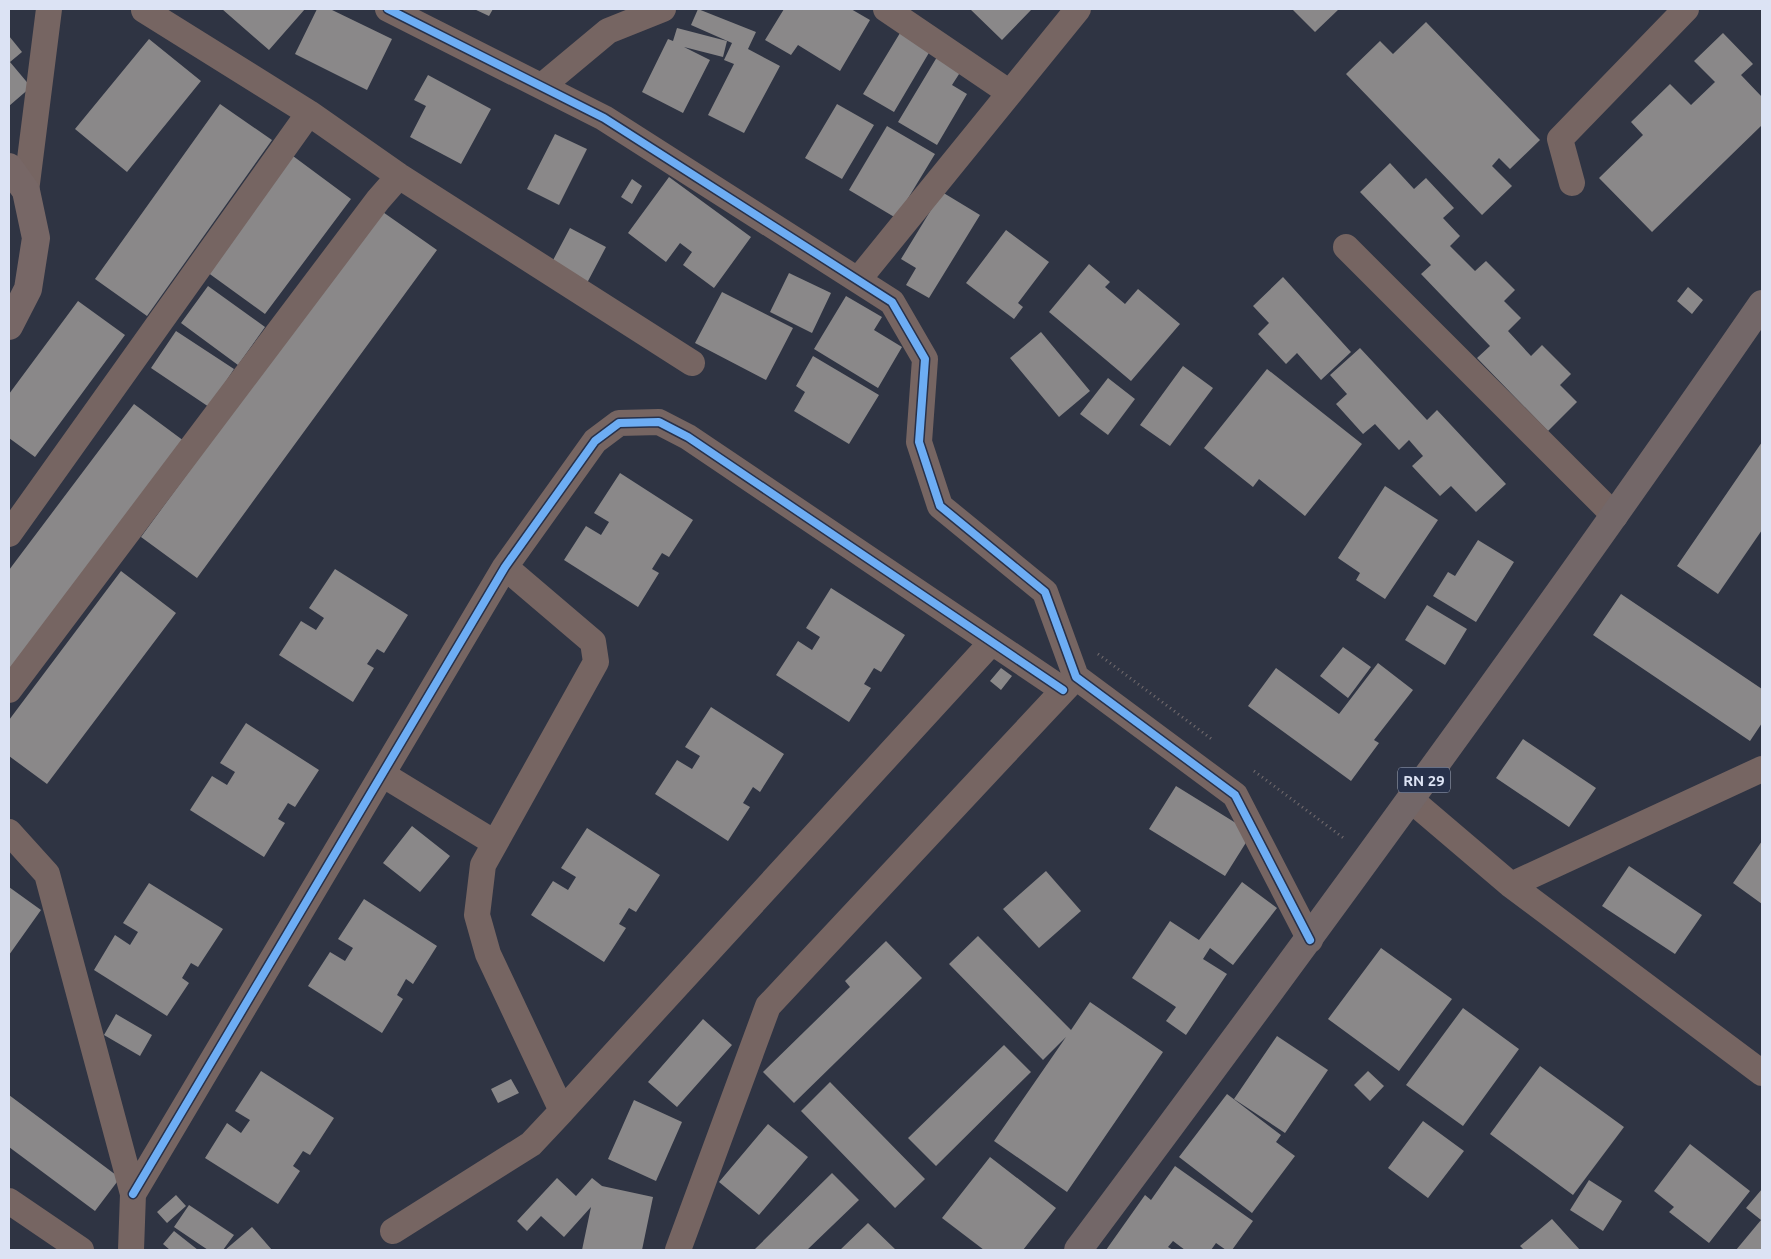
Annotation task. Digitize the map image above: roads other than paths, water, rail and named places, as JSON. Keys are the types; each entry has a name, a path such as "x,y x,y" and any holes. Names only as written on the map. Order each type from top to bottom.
{"main road":[{"path":"9,167 26,191 36,238 28,289 9,326"},
{"name":"RN 29","path":"1078,1250 1310,940 1616,516 1762,304"}],"street":[{"path":"26,191 48,9"},
{"path":"388,9 604,118 892,302 925,360 918,442 940,506 1046,592 1070,684"},
{"path":"542,86 608,31 663,9"},
{"path":"886,9 1010,93"},
{"path":"858,280 1078,9"},
{"path":"1572,183 1560,139 1686,9"},
{"path":"144,10 309,113 399,176 692,363"},
{"path":"9,534 309,113"},
{"path":"9,690 378,200 399,176"},
{"path":"1346,246 1616,516"},
{"path":"133,1194 505,567 595,441 619,423 660,422 688,437 992,642 1070,684 1235,796 1310,940"},
{"path":"505,567 593,642 596,662 483,865 476,915 488,954 562,1111"},
{"path":"393,1231 531,1144 992,642"},
{"path":"678,1250 768,1006 1070,684"},
{"path":"1511,885 1762,769"},
{"path":"382,774 495,843"},
{"path":"1410,799 1511,885 1762,1074"},
{"path":"9,832 47,874 133,1194 131,1250"},
{"path":"9,1201 81,1250"}]}
